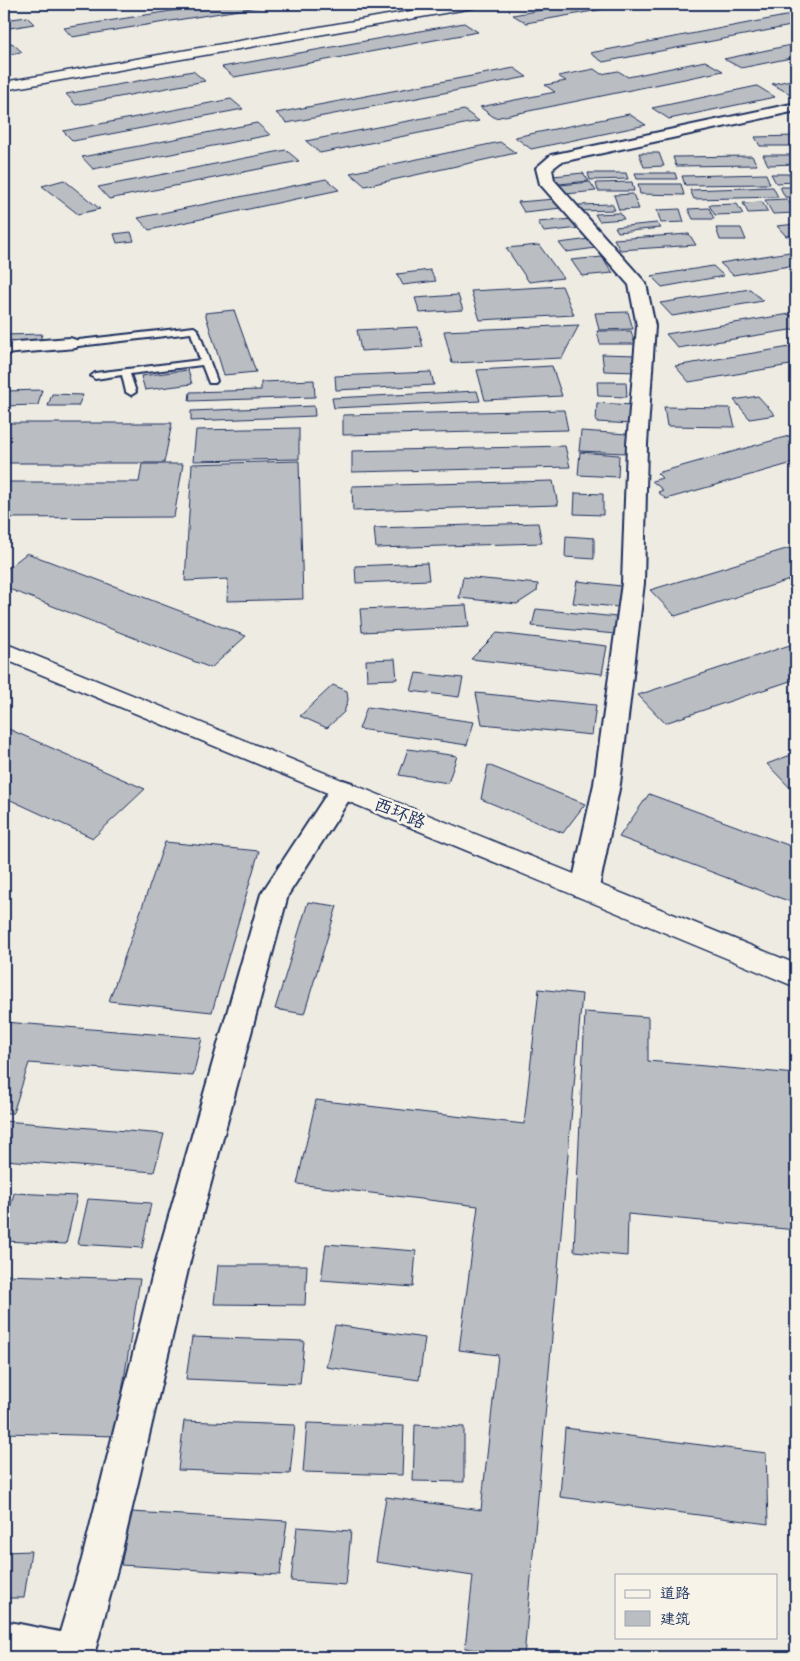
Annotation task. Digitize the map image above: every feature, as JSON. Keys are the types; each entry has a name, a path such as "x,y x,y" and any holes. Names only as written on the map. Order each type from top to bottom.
{"main road":[{"path":"4,86 473,4"},
{"name":"西环路","path":"4,650 796,976"}],"street":[{"path":"585,888 607,784 633,583 637,444 646,326 637,284 546,181 544,168 556,158 796,107"},
{"path":"4,349 70,344"},
{"path":"4,1641 74,1656 101,1559 173,1261 275,894 343,789"}],"lane":[{"path":"70,344 194,330 212,381"},
{"path":"95,376 206,362"},
{"path":"125,372 131,392"}],"building":[{"path":"215,4 276,4 72,37 64,28"},
{"path":"575,4 632,4 526,23 513,15"},
{"path":"796,14 796,25 603,62 590,53"},
{"path":"27,17 34,24 4,29 4,20"},
{"path":"464,23 478,32 234,77 222,67"},
{"path":"12,43 22,52 4,55 4,44"},
{"path":"796,44 796,57 741,68 724,59"},
{"path":"705,61 723,71 495,118 480,107 555,92 545,85 566,81 558,76 594,69 601,74 618,71 628,77"},
{"path":"514,68 527,77 287,123 276,113"},
{"path":"193,71 205,81 76,105 66,94"},
{"path":"796,79 796,93 790,94 772,84"},
{"path":"757,86 775,97 669,119 652,108"},
{"path":"231,99 243,109 73,141 63,131"},
{"path":"464,110 479,121 320,153 306,141"},
{"path":"629,114 646,125 531,149 515,137"},
{"path":"257,123 270,135 93,169 82,157"},
{"path":"796,136 796,146 760,146 755,137"},
{"path":"500,142 516,153 365,186 350,173"},
{"path":"286,150 299,161 109,199 98,187"},
{"path":"639,153 659,153 664,166 644,167"},
{"path":"763,155 796,155 796,164 768,165"},
{"path":"752,156 757,165 676,166 673,157"},
{"path":"583,173 589,181 559,184 553,176"},
{"path":"588,173 626,173 628,179 590,180"},
{"path":"635,173 675,173 677,179 637,179"},
{"path":"766,174 770,184 685,185 682,176"},
{"path":"771,174 796,174 796,182 776,183"},
{"path":"326,179 339,190 149,230 138,218"},
{"path":"64,180 100,209 78,214 42,186"},
{"path":"590,182 596,191 566,194 560,185"},
{"path":"632,182 634,191 598,191 596,183"},
{"path":"638,184 681,184 684,195 640,194"},
{"path":"773,187 778,197 694,199 690,190"},
{"path":"780,187 796,187 796,197 785,197"},
{"path":"633,194 639,209 619,210 614,195"},
{"path":"555,199 562,208 524,212 518,202"},
{"path":"787,199 796,213 773,214 765,200"},
{"path":"762,202 768,212 748,213 743,203"},
{"path":"612,204 615,210 580,211 578,205"},
{"path":"737,204 743,214 715,215 709,205"},
{"path":"709,208 714,219 693,219 688,209"},
{"path":"680,209 684,222 661,223 657,210"},
{"path":"620,213 624,219 599,221 595,214"},
{"path":"573,219 579,228 544,232 538,222"},
{"path":"657,223 661,228 618,232 615,227"},
{"path":"796,224 796,235 786,236 777,226"},
{"path":"716,228 741,228 746,240 720,240"},
{"path":"131,232 134,241 117,243 114,234"},
{"path":"689,234 696,245 620,250 614,239"},
{"path":"590,239 596,248 566,252 559,243"},
{"path":"539,245 563,278 529,282 506,248"},
{"path":"796,251 796,265 733,275 720,263"},
{"path":"602,257 613,273 582,276 571,260"},
{"path":"713,266 724,276 662,287 651,276"},
{"path":"430,270 436,281 403,285 397,274"},
{"path":"562,286 574,315 480,320 471,291"},
{"path":"750,289 763,301 672,316 660,303"},
{"path":"458,295 463,310 420,313 415,298"},
{"path":"234,310 256,372 224,375 205,313"},
{"path":"628,312 633,329 599,330 595,313"},
{"path":"790,314 796,320 796,329 678,348 666,334"},
{"path":"579,325 562,358 452,363 444,331"},
{"path":"418,327 423,347 361,351 357,330"},
{"path":"597,331 631,331 635,344 600,344"},
{"path":"42,334 40,341 4,342 4,335"},
{"path":"796,346 796,364 689,382 675,366"},
{"path":"602,354 636,355 638,372 604,371"},
{"path":"552,366 562,396 485,400 477,370"},
{"path":"188,370 192,384 145,390 141,376"},
{"path":"431,372 434,385 336,390 335,376"},
{"path":"314,380 315,397 189,401 190,392 261,390 261,382"},
{"path":"597,382 626,382 627,397 598,396"},
{"path":"42,390 38,405 4,406 5,391"},
{"path":"477,391 480,401 334,408 332,398"},
{"path":"52,394 83,395 78,406 48,406"},
{"path":"758,396 775,415 750,419 734,400"},
{"path":"597,403 634,405 633,424 596,422"},
{"path":"314,406 315,416 191,421 191,411"},
{"path":"664,407 730,408 735,427 667,426"},
{"path":"564,410 568,430 343,435 343,415"},
{"path":"8,423 172,423 164,463 4,463 4,434"},
{"path":"299,428 299,459 193,461 196,430"},
{"path":"581,431 627,434 626,453 579,451"},
{"path":"796,434 796,462 666,499 658,492 663,490 652,481 662,478 657,473"},
{"path":"565,446 570,467 352,472 352,451"},
{"path":"580,452 619,455 618,477 578,475"},
{"path":"299,461 303,599 227,601 228,579 185,581 192,464"},
{"path":"142,464 183,464 174,517 4,518 4,482 139,482"},
{"path":"553,481 558,505 353,511 352,486"},
{"path":"575,493 603,494 603,515 574,514"},
{"path":"538,523 542,543 376,548 374,528"},
{"path":"566,536 594,538 594,559 565,557"},
{"path":"796,546 796,578 675,616 650,590"},
{"path":"27,553 246,636 211,668 4,587 4,571"},
{"path":"427,563 429,580 356,583 355,566"},
{"path":"463,577 538,584 537,591 517,604 459,598"},
{"path":"577,581 621,586 618,607 573,603"},
{"path":"466,605 469,627 362,632 360,609"},
{"path":"536,609 617,617 615,634 532,626"},
{"path":"497,633 607,646 602,674 471,659"},
{"path":"796,643 796,679 665,723 638,695"},
{"path":"395,659 397,679 367,680 366,660"},
{"path":"416,673 463,678 459,697 411,691"},
{"path":"333,685 347,691 348,700 344,712 327,728 300,716"},
{"path":"476,693 596,705 592,735 482,724"},
{"path":"367,707 474,722 467,745 359,729"},
{"path":"4,727 145,789 93,838 4,797"},
{"path":"408,749 457,756 448,783 399,775"},
{"path":"796,753 796,794 767,764"},
{"path":"488,765 585,804 563,833 481,799"},
{"path":"649,794 796,848 796,904 619,837"},
{"path":"165,842 259,851 212,1012 109,1001"},
{"path":"308,902 337,906 304,1014 275,1009"},
{"path":"539,989 582,994 524,1657 465,1648 473,1576 376,1562 386,1497 481,1510 498,1355 459,1350 478,1206 297,1184 316,1100 524,1124"},
{"path":"585,1012 648,1017 648,1061 796,1074 796,1230 628,1214 627,1256 574,1251"},
{"path":"4,1022 202,1038 193,1076 29,1063 13,1113 4,1113"},
{"path":"4,1121 164,1134 154,1172 4,1160"},
{"path":"14,1193 77,1196 66,1244 4,1241 4,1233"},
{"path":"88,1199 151,1203 142,1248 78,1244"},
{"path":"326,1244 416,1251 413,1287 321,1280"},
{"path":"218,1265 307,1265 305,1305 214,1304"},
{"path":"4,1275 140,1279 115,1436 4,1433"},
{"path":"335,1325 425,1338 419,1380 326,1367"},
{"path":"192,1337 304,1341 300,1384 186,1379"},
{"path":"184,1421 295,1425 290,1474 178,1470"},
{"path":"307,1423 404,1426 402,1475 303,1472"},
{"path":"415,1425 464,1427 464,1482 413,1481"},
{"path":"565,1428 766,1453 768,1524 560,1497"},
{"path":"131,1512 287,1521 280,1575 121,1565"},
{"path":"297,1527 351,1531 346,1585 291,1581"},
{"path":"31,1551 24,1598 4,1598 4,1552"}]}
